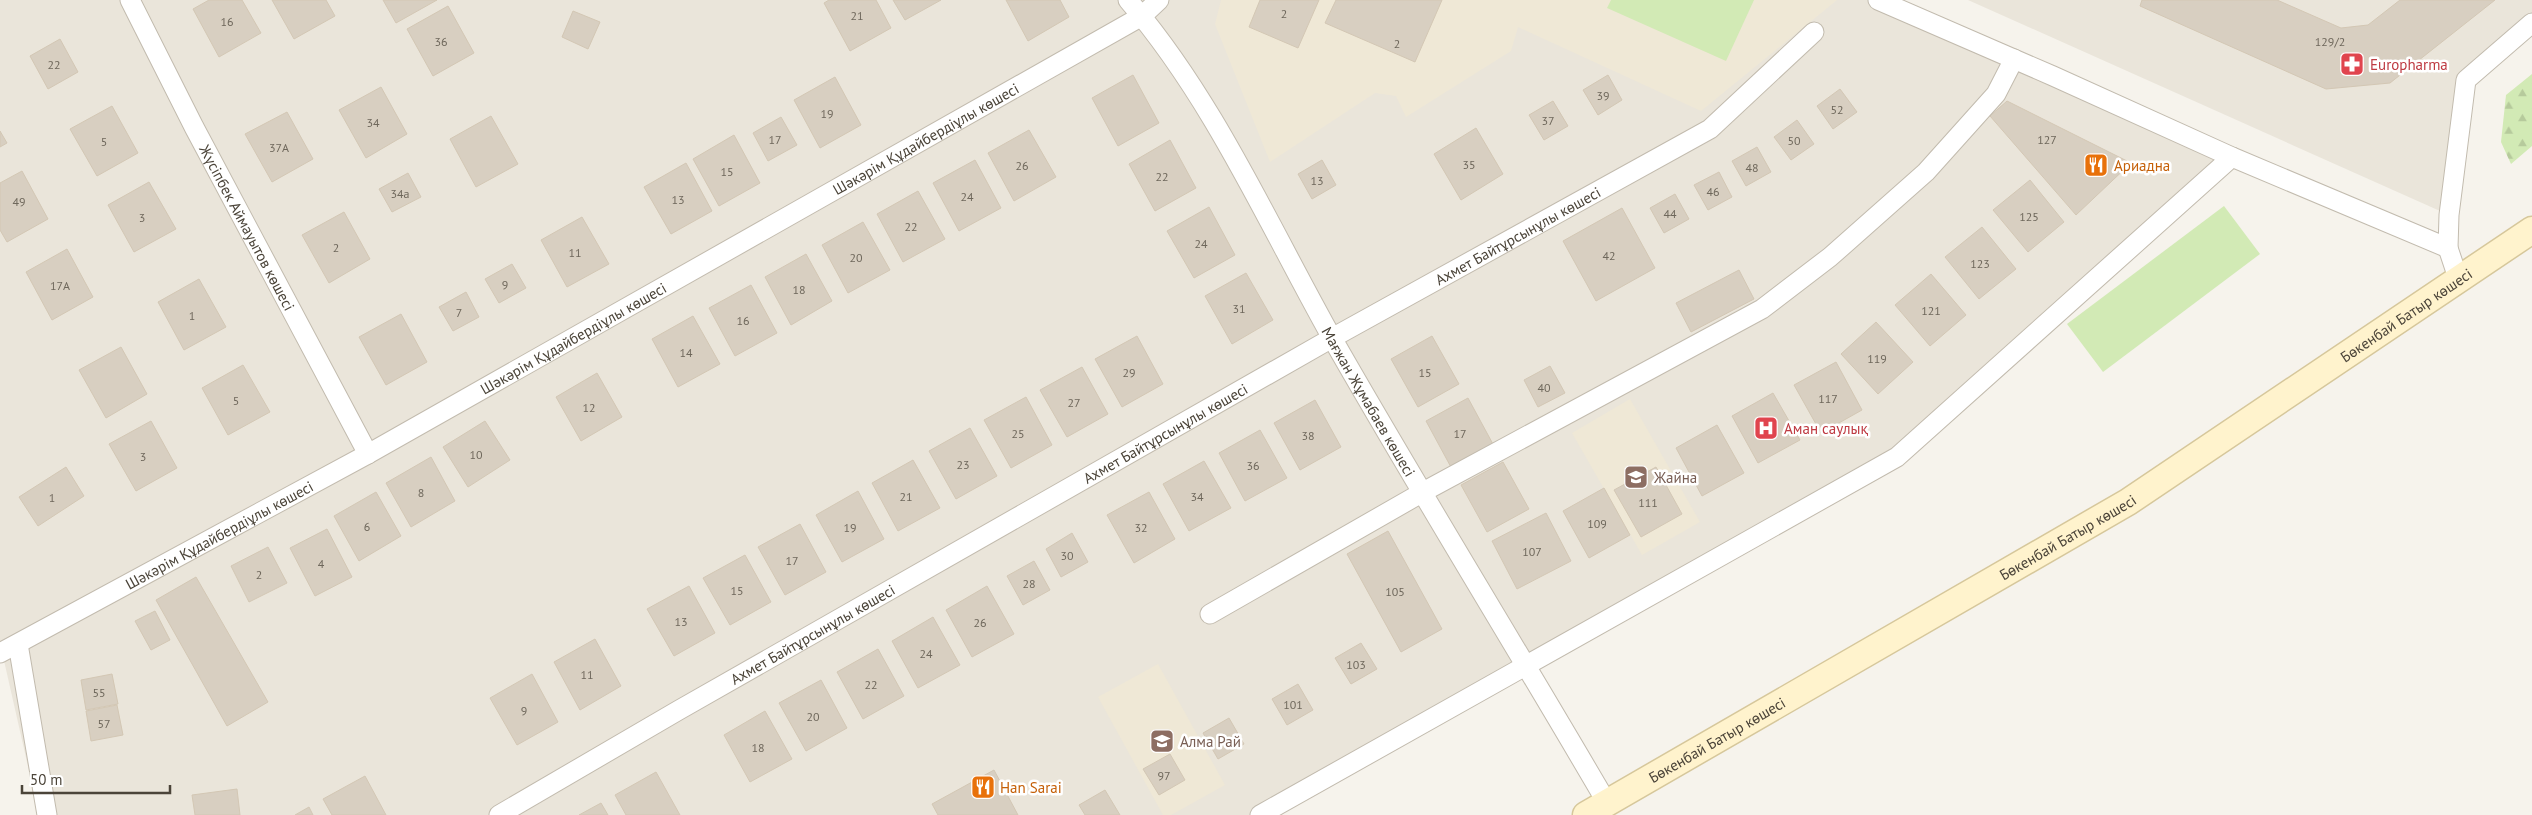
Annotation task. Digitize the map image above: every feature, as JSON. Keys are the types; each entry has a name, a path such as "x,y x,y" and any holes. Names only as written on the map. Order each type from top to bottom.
{"main road":[{"name":"Бөкенбай Батыр көшесі","path":"1596,809 2128,502 2459,281 2532,230"}],"street":[{"name":"Жүсіпбек Аймауытов көшесі","path":"130,0 194,127 368,454"},
{"name":"Мағжан Жұмабаев көшесі","path":"1128,0 1142,16 1207,109 1332,338 1527,666 1596,809"},
{"name":"Шәкәрім Құдайбердіұлы көшесі","path":"0,653 368,454 1142,16 1159,0"},
{"path":"1878,0 2232,157 2448,248"},
{"path":"2459,281 2448,248 2449,215 2466,80 2532,23"},
{"name":"Ахмет Байтұрсынұлы көшесі","path":"499,815 679,710 1332,338 1710,129 1814,32"},
{"path":"1210,614 1424,492 1762,309 1830,257 1926,172 1996,94 2014,59"},
{"path":"1260,815 1898,457 2232,157"},
{"path":"18,644 47,815"}],"shaded area":[{"path":"0,0 1878,0 2232,157 1897,457 1260,815 39,815 0,643"},
{"path":"1221,0 1837,0 1701,111 1518,27 1511,51 1406,117 1396,96 1375,93 1270,162 1215,24"},
{"path":"1968,0 2532,0 2532,23 2466,80 2449,215"},
{"name":"Жайна","path":"1630,399 1700,522 1642,555 1572,433"},
{"name":"Алма Рай","path":"1158,664 1225,785 1171,815 1163,815 1098,697"}],"green space":[{"path":"1611,0 1754,0 1726,61 1607,8"},
{"path":"2532,74 2532,146 2511,164 2501,142 2506,95"},
{"path":"2224,206 2260,254 2103,372 2067,324"}],"building":[{"path":"209,0 242,0 261,33 219,57 193,9"},
{"path":"272,0 326,0 335,16 294,39"},
{"path":"383,0 437,0 396,23"},
{"path":"829,0 876,0 891,28 850,51 824,3"},
{"path":"893,0 941,0 905,20"},
{"path":"1006,0 1060,0 1069,17 1028,41"},
{"path":"1260,0 1319,0 1298,48 1249,27"},
{"path":"1336,0 1442,0 1415,62 1325,23"},
{"path":"2142,0 2277,0 2341,28 2368,25 2400,0 2495,0 2390,83 2326,89 2140,6"},
{"path":"448,6 474,53 433,76 407,29"},
{"path":"573,11 600,22 588,49 562,37"},
{"path":"60,39 78,72 48,89 30,56"},
{"path":"1133,75 1159,123 1118,146 1092,98"},
{"path":"1608,75 1622,100 1598,115 1583,90"},
{"path":"835,77 861,125 820,148 794,100"},
{"path":"381,87 407,134 366,158 339,110"},
{"path":"1840,89 1857,112 1833,129 1817,106"},
{"path":"1553,101 1568,126 1544,140 1529,115"},
{"path":"2007,101 2131,163 2076,215 1990,116"},
{"path":"112,106 138,153 97,176 70,129"},
{"path":"287,112 313,159 272,182 245,134"},
{"path":"491,116 518,164 476,187 450,139"},
{"path":"781,117 797,145 768,161 753,133"},
{"path":"1797,120 1814,144 1791,160 1774,137"},
{"path":"1476,128 1503,174 1461,200 1434,154"},
{"path":"1029,130 1056,177 1014,201 988,153"},
{"path":"0,131 7,143 0,147"},
{"path":"734,135 760,183 719,206 693,159"},
{"path":"1170,140 1196,188 1155,211 1129,164"},
{"path":"1757,147 1771,172 1746,186 1732,161"},
{"path":"975,160 1001,208 959,231 933,183"},
{"path":"1322,160 1336,185 1312,199 1298,174"},
{"path":"686,163 712,211 671,234 644,187"},
{"path":"22,171 48,219 7,242 0,230 0,183"},
{"path":"1719,172 1732,197 1708,210 1694,185"},
{"path":"408,173 421,197 392,212 379,189"},
{"path":"2030,180 2064,222 2028,252 1993,210"},
{"path":"149,182 176,229 134,252 108,205"},
{"path":"918,191 945,239 903,262 877,214"},
{"path":"1675,194 1689,219 1664,233 1650,208"},
{"path":"1209,207 1235,255 1194,278 1167,231"},
{"path":"1622,208 1655,268 1596,301 1563,241"},
{"path":"344,212 370,259 329,283 302,235"},
{"path":"582,217 609,264 567,287 541,240"},
{"path":"863,222 890,270 848,293 822,245"},
{"path":"1982,227 2016,269 1979,299 1945,257"},
{"path":"67,249 93,297 52,320 26,272"},
{"path":"806,254 832,301 791,325 765,277"},
{"path":"512,264 526,288 499,303 485,279"},
{"path":"1739,270 1754,299 1691,332 1676,303"},
{"path":"1246,273 1273,320 1232,344 1205,296"},
{"path":"1931,274 1966,315 1930,346 1895,305"},
{"path":"199,279 226,327 184,350 158,302"},
{"path":"751,285 777,333 735,356 709,308"},
{"path":"466,292 479,317 453,331 439,307"},
{"path":"401,314 427,362 386,385 359,337"},
{"path":"693,316 720,364 678,387 652,339"},
{"path":"1876,322 1913,362 1878,394 1841,354"},
{"path":"1137,336 1163,384 1122,407 1095,359"},
{"path":"1432,336 1459,384 1418,407 1391,359"},
{"path":"121,347 147,394 106,418 79,370"},
{"path":"1836,362 1862,410 1821,433 1794,385"},
{"path":"243,365 270,412 228,435 202,388"},
{"path":"1550,366 1565,393 1538,407 1524,380"},
{"path":"1082,367 1108,414 1067,437 1040,390"},
{"path":"597,373 622,417 581,441 556,397"},
{"name":"Аман саулық","path":"1773,393 1800,440 1758,463 1732,416"},
{"path":"1026,397 1052,445 1011,468 984,420"},
{"path":"1468,398 1494,446 1452,469 1426,421"},
{"path":"1315,400 1341,447 1300,470 1274,423"},
{"path":"151,421 177,468 136,491 109,444"},
{"path":"485,421 510,460 468,487 443,447"},
{"path":"1717,425 1744,473 1702,496 1676,448"},
{"path":"970,428 997,476 956,499 929,451"},
{"path":"1260,430 1287,478 1245,501 1219,453"},
{"path":"431,457 455,501 411,527 386,483"},
{"path":"913,460 940,508 898,531 872,483"},
{"path":"1204,461 1231,508 1189,531 1163,484"},
{"path":"1503,462 1529,509 1487,532 1461,485"},
{"path":"66,467 84,496 38,526 19,497"},
{"path":"1656,467 1682,514 1641,537 1614,490"},
{"path":"1604,488 1630,535 1589,558 1563,511"},
{"path":"858,491 884,539 842,562 816,515"},
{"path":"376,492 401,536 359,561 334,516"},
{"path":"1149,492 1175,539 1134,563 1107,515"},
{"path":"1546,513 1571,561 1517,589 1492,541"},
{"path":"800,524 826,572 785,595 758,547"},
{"path":"327,529 352,577 315,596 290,548"},
{"path":"1388,531 1442,629 1401,652 1347,554"},
{"path":"1072,533 1088,562 1061,577 1046,549"},
{"path":"268,547 287,583 249,602 231,566"},
{"path":"745,555 771,602 730,625 703,578"},
{"path":"1034,561 1050,590 1023,605 1007,576"},
{"path":"196,577 268,702 227,726 156,600"},
{"path":"689,586 715,633 674,656 647,609"},
{"path":"987,586 1014,634 972,657 946,610"},
{"path":"155,611 170,640 151,650 135,621"},
{"path":"933,617 960,665 918,688 892,641"},
{"path":"595,639 621,686 580,710 554,662"},
{"path":"1361,643 1377,669 1351,684 1335,658"},
{"path":"878,649 904,696 863,719 837,672"},
{"path":"112,674 118,704 86,710 81,680"},
{"path":"532,674 558,722 517,745 490,698"},
{"path":"821,680 847,728 806,751 779,703"},
{"path":"1298,684 1313,710 1287,725 1272,699"},
{"path":"117,705 123,735 91,741 86,711"},
{"path":"765,711 792,759 750,782 724,735"},
{"path":"1229,718 1244,744 1218,759 1203,733"},
{"path":"1170,754 1185,780 1159,795 1143,769"},
{"name":"Han Sarai","path":"994,770 1018,815 938,815 932,804"},
{"path":"656,772 680,815 626,815 615,795"},
{"path":"365,776 386,815 332,815 323,799"},
{"path":"237,789 240,815 195,815 192,795"},
{"path":"1105,790 1120,815 1085,815 1079,805"},
{"path":"601,803 608,815 579,815"},
{"path":"309,807 313,815 295,815"}],"place":[{"name":"Europharma","path":"2352,64"},
{"name":"Ариадна","path":"2096,165"},
{"name":"Аман саулық","path":"1766,428"},
{"name":"Жайна","path":"1636,477"},
{"name":"Алма Рай","path":"1162,741"},
{"name":"Han Sarai","path":"983,787"}]}
